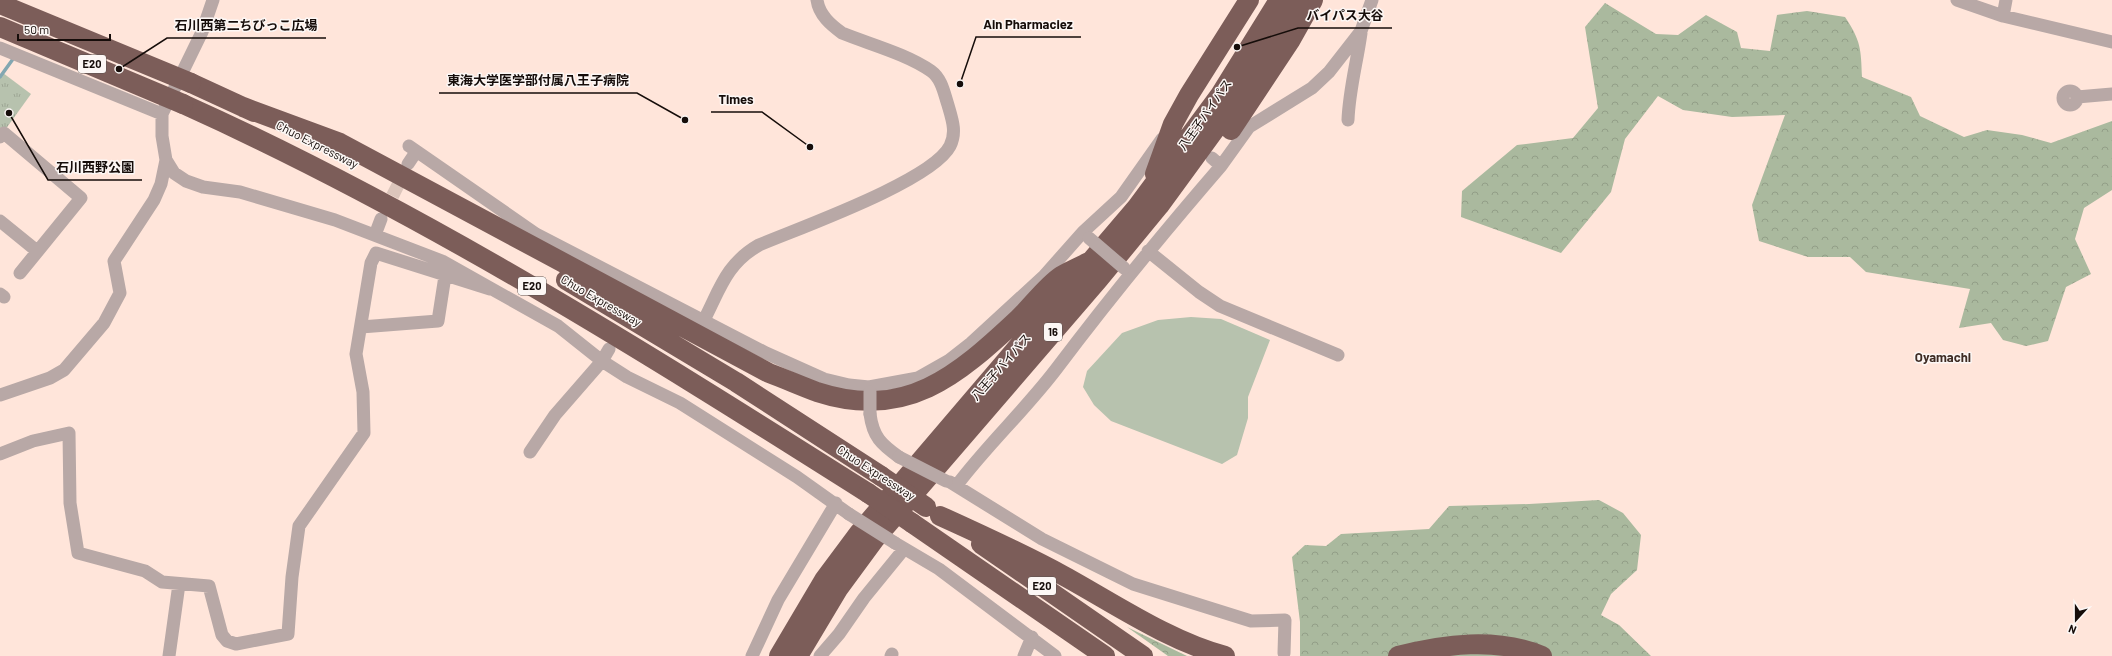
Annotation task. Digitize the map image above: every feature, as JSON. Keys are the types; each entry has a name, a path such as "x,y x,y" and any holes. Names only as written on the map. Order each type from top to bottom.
{"highway":[{"path":"1137,207 1159,165 1173,124 1189,95 1249,0"},
{"name":"八王子バイパス","path":"779,656 824,580 859,533 1137,207 1201,122 1260,32 1279,0"},
{"name":"八王子バイパス","path":"798,656 834,595 874,540 1159,206 1216,128 1252,74 1297,0"},
{"name":"16","path":"1159,206 1202,171 1216,162 1252,100 1290,41 1313,0"},
{"name":"Chuo Expressway","path":"0,4 192,83 243,107 433,204 604,302 736,382 933,511 1142,656"},
{"name":"Chuo Expressway","path":"0,27 183,104 326,172 492,263 679,374 868,493 1105,656"},
{"path":"1173,124 1192,110 1216,85 1245,45 1260,32"},
{"path":"243,107 340,143 769,373 818,392 838,397 858,400 882,400 909,396 929,389 949,378 972,360 1026,312 1060,277 1093,260"},
{"path":"933,511 1009,547 1153,625 1182,639 1225,656"},
{"path":"1398,656 1446,646 1476,644 1499,645 1542,656"}],"street":[{"path":"0,396 50,378 64,370 104,323 120,294 114,261 154,200 161,184 166,160 162,136 162,114 202,32 213,0"},
{"path":"704,320 733,265 744,254 759,245 873,197 919,174 934,164 950,146 954,126 936,75 921,64 842,33 827,20 817,0"},
{"path":"1348,120 1349,101 1356,70 1361,31 1372,0"},
{"path":"1957,0 1996,9 2112,42"},
{"path":"1996,9 2006,0"},
{"path":"952,483 1057,368 1127,271 1148,251 1216,162 1249,127 1312,88 1342,57 1361,31"},
{"path":"0,48 162,114"},
{"path":"2077,97 2112,94"},
{"path":"408,164 412,149 536,234 645,292 704,320 766,353 824,379 869,389 918,378 948,361 971,343 1086,235 1130,187 1173,124"},
{"path":"0,137 4,133 81,198 20,273"},
{"path":"166,160 174,173 186,181 203,186 240,192 334,220 442,261 558,326 602,361 627,377 680,403 836,503 849,514 939,569 1032,637 1055,656"},
{"path":"375,235 381,219"},
{"path":"0,221 37,251"},
{"path":"1086,235 1127,271"},
{"path":"1148,251 1199,292 1220,306 1338,354"},
{"path":"0,454 33,442 69,434 70,503 78,553 145,571 162,582 209,586 222,635 227,641 236,644 288,634 292,577 300,526 364,433 363,392 356,354 371,264 376,253 490,289"},
{"path":"361,327 438,321 445,276"},
{"path":"530,452 555,415 602,361 609,349"},
{"path":"869,389 870,414 874,434 884,447 899,457 952,483 1042,540 1133,584 1251,621 1285,620 1284,653"},
{"path":"752,656 778,600 836,503"},
{"path":"820,656 839,634 900,546"},
{"path":"169,656 179,584"},
{"path":"1024,656 1032,637"}],"green space":[{"path":"1605,3 1656,34 1678,35 1706,15 1737,32 1741,48 1770,51 1777,15 1807,11 1845,17 1857,39 1859,46 1862,77 1911,97 1920,116 1964,137 1987,130 2022,135 2051,143 2112,121 2112,190 2084,208 2075,239 2091,274 2066,287 2048,341 2026,346 2003,340 1991,323 1959,328 1970,289 1866,272 1850,257 1808,257 1759,241 1752,205 1785,115 1732,117 1683,110 1658,96 1625,139 1611,192 1561,253 1461,217 1462,191 1517,145 1573,138 1598,108 1585,27"},
{"path":"3,73 31,94 0,137 0,77"},
{"path":"1191,317 1221,319 1270,340 1248,397 1248,418 1237,455 1222,464 1111,421 1094,405 1083,387 1087,371 1122,333 1158,320"},
{"path":"1599,500 1623,513 1641,535 1637,570 1611,594 1601,615 1619,625 1651,656 1300,656 1300,622 1292,557 1305,545 1326,546 1341,534 1429,529 1449,506"},
{"path":"1127,627 1187,656 1168,656"}],"waterway":[{"path":"0,77 13,59"}],"tunnel":[{"path":"384,213 406,169"}],"place":[{"name":"バイパス大谷","path":"1237,47"},
{"name":"石川西第二ちびっこ広場","path":"119,69"},
{"name":"Ain Pharmaciez","path":"960,84"},
{"name":"石川西野公園","path":"9,113"},
{"name":"東海大学医学部付属八王子病院","path":"685,120"},
{"name":"Times","path":"810,147"}],"district":[{"name":"Oyamachi","path":"1943,357"}]}
